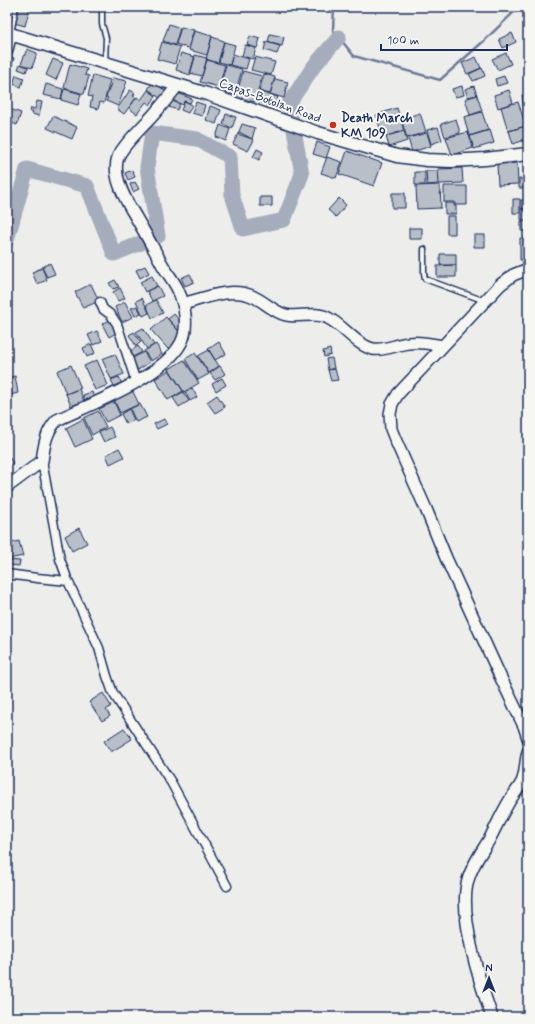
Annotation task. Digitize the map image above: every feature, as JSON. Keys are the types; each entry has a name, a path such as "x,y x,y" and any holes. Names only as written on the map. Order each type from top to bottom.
{"main road":[{"name":"Capas-Botolan Road","path":"11,34 207,94 318,133 379,152 414,159 438,161 464,161 528,154"}],"street":[{"path":"178,85 119,157 117,176 129,205 178,289 183,304 185,322 184,336 181,343 169,358 136,382 57,420 50,427 47,434 42,461 60,559 68,581 99,648 113,693 171,782 228,886"},
{"path":"528,269 518,272 500,285 442,346 394,400 390,408 391,430 402,457 426,509 446,558 524,726 528,738"},
{"path":"183,304 226,293 242,293 255,297 276,311 285,315 317,315 328,318 365,345 374,349 412,342 442,346"},
{"path":"100,302 103,309 111,314 117,324 136,382"},
{"path":"8,484 42,461"},
{"path":"7,574 68,581"},
{"path":"492,1017 477,969 469,934 464,899 469,875 502,813 522,781 528,752"}],"lane":[{"path":"9,55 16,7"},
{"path":"102,12 102,28 106,38 105,62"},
{"path":"424,249 425,279 475,296 485,301"}],"building":[{"path":"7,7 13,7 13,18 7,18"},
{"path":"18,7 30,7 25,26 14,23"},
{"path":"98,7 113,7 112,12 97,9"},
{"path":"169,24 180,28 175,45 163,41"},
{"path":"181,27 194,30 188,48 176,44"},
{"path":"194,31 212,36 207,55 189,50"},
{"path":"512,33 516,42 503,48 499,39"},
{"path":"270,34 284,37 282,46 268,42"},
{"path":"250,36 260,39 257,48 247,45"},
{"path":"212,37 224,41 218,63 206,59"},
{"path":"162,42 180,47 175,64 157,59"},
{"path":"224,42 235,45 230,65 219,62"},
{"path":"266,42 280,46 277,54 264,50"},
{"path":"245,45 256,48 253,59 242,56"},
{"path":"27,49 37,53 32,68 21,64"},
{"path":"181,53 195,57 190,75 176,70"},
{"path":"506,53 511,64 498,70 492,59"},
{"path":"233,54 249,59 246,69 230,65"},
{"path":"195,55 207,58 202,76 190,73"},
{"path":"7,56 14,58 9,76 7,76"},
{"path":"255,57 275,62 271,75 251,70"},
{"path":"476,57 481,68 467,74 462,63"},
{"path":"53,59 63,63 56,80 46,75"},
{"path":"207,60 225,65 219,87 200,82"},
{"path":"20,64 28,67 26,72 18,69"},
{"path":"70,64 87,69 85,75 89,76 84,94 64,88"},
{"path":"226,65 242,69 235,95 219,90"},
{"path":"482,68 485,76 473,81 469,74"},
{"path":"243,71 262,76 255,102 236,97"},
{"path":"264,74 275,77 270,94 259,91"},
{"path":"16,75 24,78 21,87 13,84"},
{"path":"93,75 110,80 104,103 100,102 98,109 90,107 92,97 88,96"},
{"path":"504,76 507,83 497,86 495,79"},
{"path":"113,78 127,81 118,106 106,101"},
{"path":"275,79 288,82 284,98 270,94"},
{"path":"153,82 166,91 161,99 148,89"},
{"path":"46,84 63,89 61,99 43,95"},
{"path":"462,86 464,95 455,97 452,89"},
{"path":"474,86 477,95 468,97 465,89"},
{"path":"64,89 81,94 78,105 61,100"},
{"path":"130,90 135,93 133,96 136,98 124,114 117,109"},
{"path":"148,90 156,96 150,105 146,102 137,114 129,108 137,97 141,100"},
{"path":"509,90 513,103 498,108 494,95"},
{"path":"175,92 192,99 190,103 184,101 183,105 172,100"},
{"path":"259,92 278,97 275,107 256,101"},
{"path":"528,94 528,119 525,120 522,95"},
{"path":"477,95 482,111 470,115 465,99"},
{"path":"37,101 42,102 39,116 32,114 33,112 30,112 31,108 35,109"},
{"path":"172,101 180,104 177,110 169,107"},
{"path":"185,101 192,105 188,113 181,110"},
{"path":"196,102 205,105 202,116 192,113"},
{"path":"518,102 526,126 508,131 501,107"},
{"path":"210,106 221,110 216,124 206,120"},
{"path":"7,108 21,113 17,125 7,121"},
{"path":"397,108 404,131 383,137 376,115"},
{"path":"482,112 488,130 469,136 464,117"},
{"path":"420,113 426,132 407,138 401,119"},
{"path":"226,114 236,117 232,128 223,124"},
{"path":"53,116 77,127 72,139 47,128"},
{"path":"456,119 460,133 445,137 441,124"},
{"path":"242,124 255,128 252,139 238,134"},
{"path":"220,125 230,129 226,141 216,137"},
{"path":"526,126 528,139 513,144 509,131"},
{"path":"438,127 442,140 431,144 427,130"},
{"path":"490,130 494,143 474,149 470,136"},
{"path":"404,131 407,141 389,147 386,136"},
{"path":"239,132 254,140 248,151 233,144"},
{"path":"468,132 473,148 452,155 446,138"},
{"path":"427,133 431,146 412,152 408,138"},
{"path":"317,142 330,147 326,158 313,154"},
{"path":"257,149 263,152 259,160 253,157"},
{"path":"347,151 382,163 374,186 339,174"},
{"path":"327,157 342,162 336,178 321,173"},
{"path":"517,163 518,184 498,185 497,164"},
{"path":"462,168 463,183 439,184 438,169"},
{"path":"132,170 135,177 128,180 125,173"},
{"path":"426,171 438,171 438,184 427,185"},
{"path":"415,172 425,172 425,185 415,185"},
{"path":"519,179 527,179 527,188 519,188"},
{"path":"135,182 139,189 133,192 130,184"},
{"path":"440,185 441,208 417,209 416,186"},
{"path":"444,186 467,186 467,205 455,205 455,202 444,202"},
{"path":"392,193 405,193 405,208 392,208"},
{"path":"260,197 272,197 272,206 260,206"},
{"path":"339,198 346,205 336,217 328,210"},
{"path":"513,199 520,199 520,213 513,213"},
{"path":"521,200 526,200 526,209 521,209"},
{"path":"445,203 454,203 454,206 456,206 456,214 445,214"},
{"path":"521,209 528,209 528,220 521,220"},
{"path":"447,216 455,216 455,234 447,234"},
{"path":"521,221 528,221 528,231 521,231"},
{"path":"409,228 422,228 422,239 409,239"},
{"path":"474,235 485,235 485,247 474,247"},
{"path":"520,238 528,238 528,260 520,260"},
{"path":"440,254 456,254 456,265 440,265"},
{"path":"50,263 55,274 47,277 42,267"},
{"path":"456,265 456,277 437,277 437,266"},
{"path":"145,266 149,273 140,278 136,270"},
{"path":"42,268 47,280 37,284 32,272"},
{"path":"190,274 194,282 185,286 181,278"},
{"path":"152,276 157,286 145,292 140,282"},
{"path":"115,280 119,287 113,289 109,283"},
{"path":"91,284 99,301 83,308 75,292"},
{"path":"158,286 163,296 152,301 147,291"},
{"path":"120,288 125,298 118,301 113,292"},
{"path":"142,298 149,313 143,316 136,301"},
{"path":"156,300 163,313 152,318 146,305"},
{"path":"125,302 133,317 122,322 115,307"},
{"path":"137,306 141,313 135,316 131,308"},
{"path":"174,314 184,326 179,331 168,319"},
{"path":"166,317 183,336 168,349 151,330"},
{"path":"112,319 118,332 109,337 102,324"},
{"path":"143,328 154,345 147,349 136,332"},
{"path":"97,331 102,341 93,345 88,335"},
{"path":"134,332 141,342 136,346 129,335"},
{"path":"219,342 226,354 215,360 208,349"},
{"path":"91,344 95,353 87,357 83,348"},
{"path":"156,344 162,354 151,361 144,351"},
{"path":"138,346 142,352 133,357 129,352"},
{"path":"330,349 331,355 324,357 323,351"},
{"path":"209,350 219,366 209,373 198,356"},
{"path":"144,352 150,362 138,370 131,359"},
{"path":"195,353 209,374 198,380 185,359"},
{"path":"115,354 124,374 111,379 102,359"},
{"path":"332,358 334,368 328,370 326,359"},
{"path":"97,360 108,385 95,390 84,366"},
{"path":"184,360 199,383 184,392 169,369"},
{"path":"71,365 81,388 66,394 57,371"},
{"path":"220,366 225,374 215,380 210,373"},
{"path":"335,369 338,380 331,381 328,370"},
{"path":"169,370 183,391 168,400 155,379"},
{"path":"15,376 18,393 7,396 7,378"},
{"path":"119,377 122,385 115,388 111,380"},
{"path":"222,378 226,385 216,391 212,384"},
{"path":"131,388 139,404 120,413 113,397"},
{"path":"192,388 197,397 190,401 185,392"},
{"path":"79,389 84,401 71,406 66,394"},
{"path":"92,392 94,397 85,401 83,395"},
{"path":"183,392 189,401 179,407 173,398"},
{"path":"217,395 225,407 215,413 207,402"},
{"path":"114,402 120,415 106,422 99,409"},
{"path":"140,404 147,417 136,422 130,409"},
{"path":"129,409 134,420 126,424 121,414"},
{"path":"98,411 106,427 92,435 84,418"},
{"path":"83,419 92,439 75,447 66,428"},
{"path":"164,419 167,424 157,429 154,424"},
{"path":"110,427 115,437 104,442 99,432"},
{"path":"119,448 124,457 110,464 106,455"},
{"path":"8,455 13,463 7,467 7,456"},
{"path":"79,528 87,543 72,551 65,536"},
{"path":"19,541 23,556 9,559 7,544"},
{"path":"8,560 20,561 19,566 8,565"},
{"path":"103,693 111,706 106,710 110,716 102,721 89,702"},
{"path":"124,728 132,739 111,752 104,741"}],"waterway":[{"path":"334,7 333,30 354,56 440,80 519,7"},
{"path":"7,240 27,169 87,186 114,254 158,236 147,167 152,133 197,139 230,157 232,195 243,229 284,220 302,174 289,103 314,66 339,37"}],"place":[{"name":"Death March KM 109","path":"333,125"}]}
